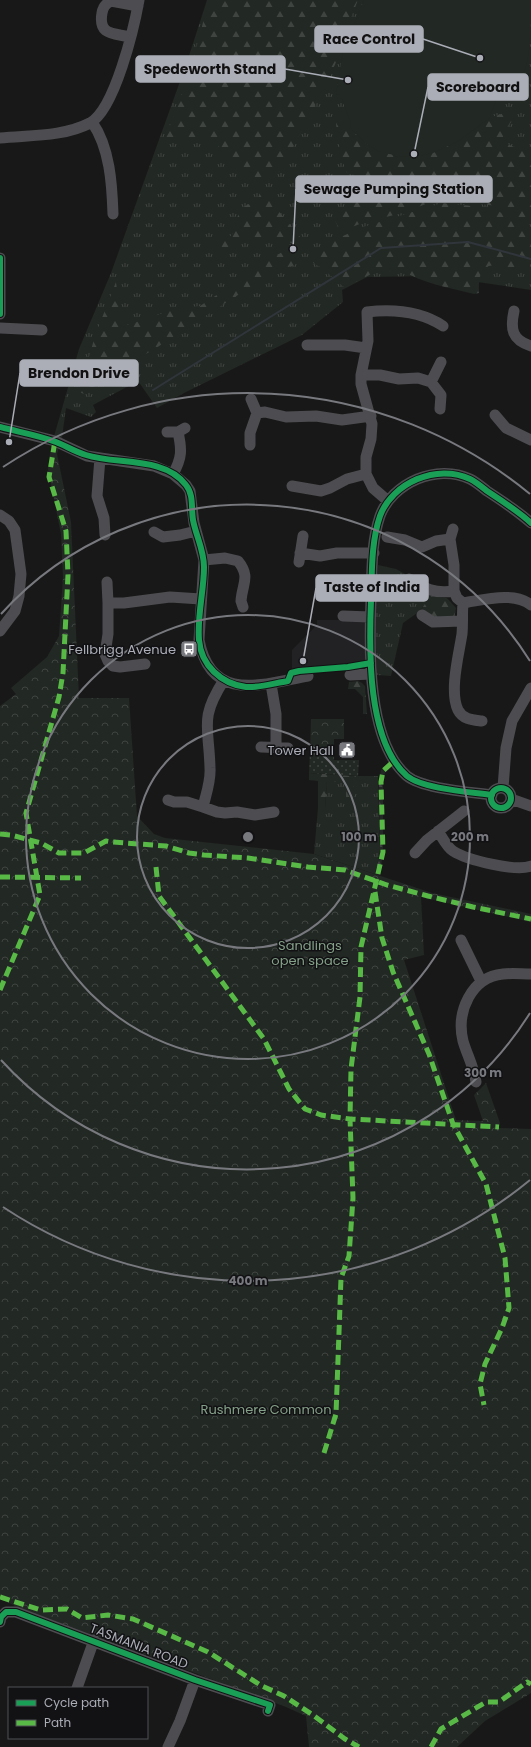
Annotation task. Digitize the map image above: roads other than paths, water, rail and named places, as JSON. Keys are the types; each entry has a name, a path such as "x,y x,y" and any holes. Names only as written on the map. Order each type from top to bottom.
{"street":[{"path":"0,138 65,132 92,122 101,113 111,96 130,37 139,3 111,1 107,3 103,8 101,22 102,28 108,32 130,37"},
{"path":"92,122 99,134 105,153 112,190 113,214"},
{"path":"0,258 0,314"},
{"path":"388,501 373,488 366,474 366,457 372,432 371,416 363,391 361,375 368,341 366,312 393,309 426,316 443,326"},
{"path":"514,311 511,324 515,336 522,343 531,346"},
{"path":"0,328 42,330"},
{"path":"307,345 345,345 366,348"},
{"path":"431,382 441,362"},
{"path":"361,375 380,375 399,379 418,378 431,382 441,395 440,409"},
{"path":"248,447 250,433 257,413 250,399"},
{"path":"257,413 265,412 286,417 316,416 342,420 371,416"},
{"path":"495,415 506,428 531,440"},
{"path":"0,427 55,441 87,456 154,466 173,474 180,479 190,492 192,515 204,560 199,629 201,650 211,669 224,680 247,687 271,684 308,676"},
{"path":"173,474 181,457 181,445 177,431"},
{"path":"100,458 97,496 104,518 106,536"},
{"path":"289,485 321,491 347,479 366,474"},
{"path":"492,795 441,788 408,776 393,758 381,734 371,674 370,617 375,535 380,517 388,501 397,491 416,479 438,474 453,474 470,479 530,520"},
{"path":"0,515 12,525 17,535 21,587 14,611 0,631"},
{"path":"154,532 163,537 196,531"},
{"path":"387,537 405,540 422,547 452,534 454,591 457,598 463,603 506,598 525,600 531,604"},
{"path":"303,536 300,558 337,553 374,553"},
{"path":"204,560 225,558 238,561 244,574 244,588 239,600"},
{"path":"409,579 430,590 441,593 454,591"},
{"path":"108,582 108,634 105,654 108,661 113,666 120,667 147,664"},
{"path":"108,603 124,603 170,597 201,599"},
{"path":"463,603 455,686 458,710 467,719 482,721"},
{"path":"422,615 433,622 462,622"},
{"path":"343,616 370,617"},
{"path":"350,675 371,674"},
{"path":"203,807 208,789 210,768 206,728 208,710 213,696 224,680"},
{"path":"271,684 276,714 276,747"},
{"path":"503,788 506,748 512,721 531,688"},
{"path":"261,747 288,748"},
{"path":"503,788 510,792 511,799 508,806 498,807 493,803 492,795 497,789 503,788"},
{"path":"511,799 531,806"},
{"path":"175,804 187,802 217,812 225,813 237,812 256,815 274,812"},
{"path":"415,853 427,840 464,812"},
{"path":"438,832 452,850 467,857 503,867 531,866"},
{"path":"461,940 481,982"},
{"path":"476,1082 475,1074 463,1040 461,1018 468,996 481,982 502,974 531,974"},
{"name":"TASMANIA ROAD","path":"0,1622 1,1617 6,1612 16,1612 94,1640 195,1680 270,1705 268,1711"},
{"path":"77,1687 94,1640"},
{"path":"168,1747 195,1680"}],"waterway":[{"path":"153,390 381,248 468,242 531,259"}],"place":[{"name":"Race Control","path":"480,58"},
{"name":"Spedeworth Stand","path":"348,80"},
{"name":"Scoreboard","path":"414,154"},
{"name":"Sewage Pumping Station","path":"293,249"},
{"name":"Brendon Drive","path":"9,442"},
{"name":"Fellbrigg Avenue","path":"189,649"},
{"name":"Taste of India","path":"303,661"},
{"name":"Tower Hall","path":"347,750"}],"park label":[{"name":"Sandlings open space","path":"310,952"},
{"name":"Rushmere Common","path":"266,1409"}]}
